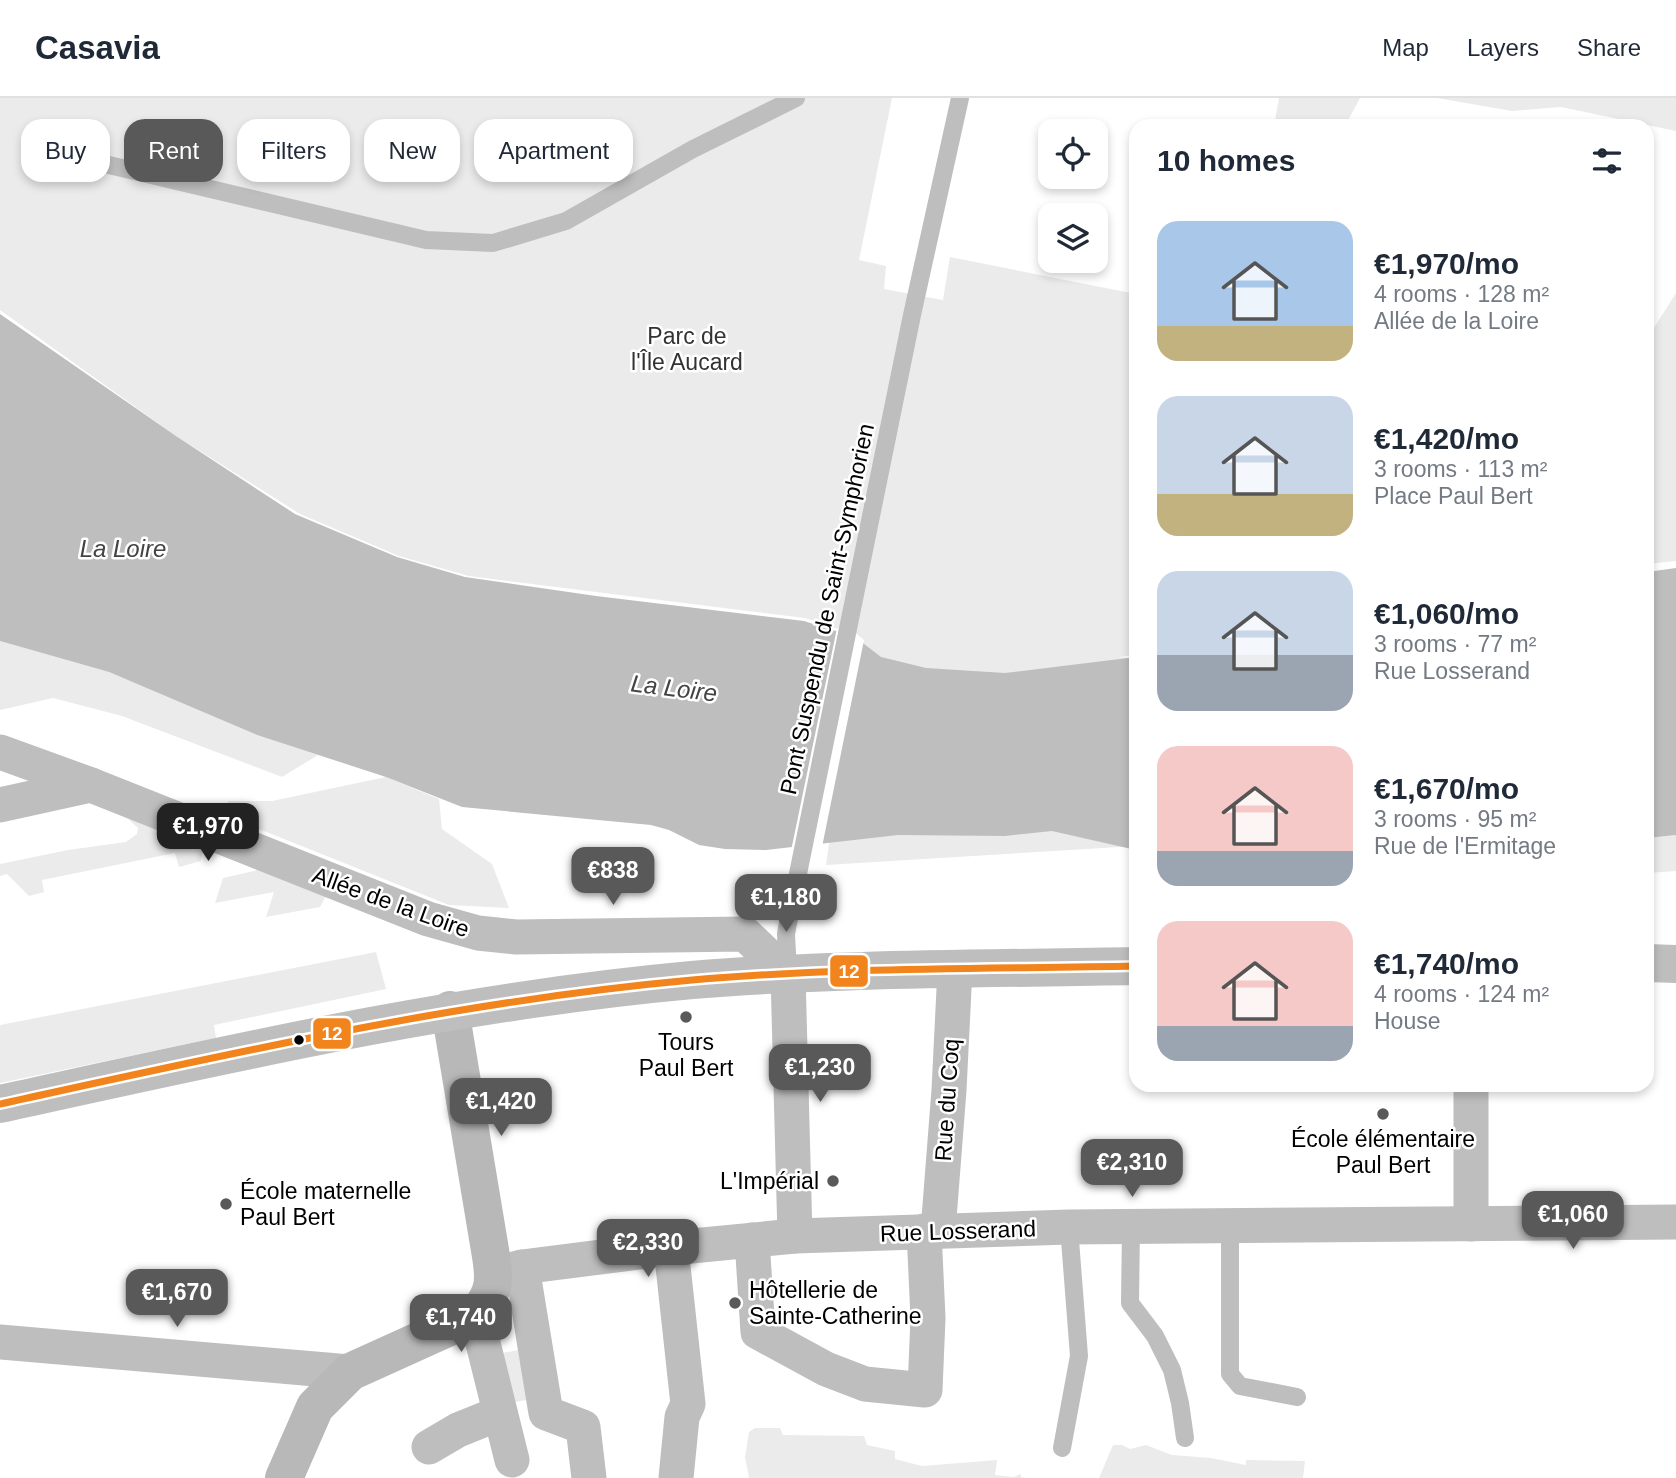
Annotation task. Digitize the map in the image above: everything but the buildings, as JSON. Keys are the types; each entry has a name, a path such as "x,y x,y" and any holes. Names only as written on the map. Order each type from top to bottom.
{"main road":[{"path":"1654,963 1676,964"},
{"path":"0,1104 450,1010 692,980 831,972 1129,966"}],"street":[{"name":"Allée de la Loire","path":"0,752 91,785 428,919 478,933 516,937 745,934 788,975"},
{"path":"0,805 91,785"},
{"name":"Rue du Coq","path":"752,1240 758,1332 826,1369 865,1384 925,1390 931,1231 949,1090 956,969"},
{"path":"788,975 795,1236"},
{"path":"450,1010 508,1270 546,1413 583,1427 589,1478"},
{"path":"1471,1092 1471,1224"},
{"name":"Rue Losserand","path":"508,1270 671,1248 795,1236 1069,1227 1676,1222"},
{"path":"671,1248 688,1404 682,1417 676,1478"},
{"path":"284,1478 315,1407 350,1372 476,1315 508,1270"},
{"path":"476,1315 512,1460"},
{"path":"0,1342 350,1372"},
{"path":"429,1447 458,1430 500,1413"}],"lane":[{"path":"110,165 426,240 493,243 566,222 693,149 796,98"},
{"name":"Pont Suspendu de Saint-Symphorien","path":"788,975 786,934 790,913 912,315 960,98"},
{"path":"1230,1226 1230,1374 1240,1386 1297,1398"},
{"path":"1062,1448 1079,1356 1069,1227"},
{"path":"1131,1227 1130,1303 1155,1336 1172,1370 1185,1438"}],"green space":[{"name":"Parc de l'Île Aucard","path":"0,98 892,98 859,260 886,266 884,289 943,300 950,257 1129,293 1129,656 1119,657 1129,658 1129,846 826,865 858,636 805,618 469,576 399,556 300,514 176,436 0,310"},
{"path":"1279,98 1360,98 1349,119 1275,119"},
{"path":"1437,98 1676,98 1676,131 1654,126 1654,119 1618,119 1561,107 1512,111"},
{"path":"1676,293 1676,561 1654,563 1654,328"},
{"path":"0,641 109,672 257,735 318,755 282,777 122,716 53,698 0,710"},
{"path":"386,777 439,799 442,829 492,864 509,908 449,905 224,815 228,801 272,801"},
{"path":"124,815 203,848 201,861 179,867 175,853 42,880 44,892 29,896 7,874 0,876 0,864 126,842 137,834 138,828"},
{"path":"1676,835 1676,871 1654,873 1654,837"},
{"path":"262,869 327,894 320,907 266,917 274,892 215,903 223,878"},
{"path":"376,952 386,989 214,1025 216,1038 0,1083 0,1025"},
{"path":"529,1348 538,1398 504,1404 492,1355"},
{"path":"755,1428 780,1428 783,1435 864,1436 867,1445 895,1451 895,1459 922,1466 997,1460 995,1475 1013,1477 1021,1474 1021,1477 1026,1478 749,1478 745,1457 749,1432"},
{"path":"1113,1445 1130,1449 1146,1445 1172,1455 1211,1458 1246,1465 1246,1460 1305,1461 1303,1478 1099,1478"}],"water":[{"name":"La Loire","path":"0,314 176,436 295,514 397,557 465,577 804,621 855,637 881,657 926,668 1005,673 1129,658 1129,848 1052,831 1005,836 898,835 766,850 725,849 699,845 669,830 651,825 462,807 386,777 257,735 109,672 0,641"},
{"path":"1676,568 1676,835 1654,837 1654,571"}],"pier":[{"path":"837,628 857,634 864,640 822,847 791,851"}],"transit line":[{"name":"12","path":"0,1104 344,1031 604,989 803,973 1129,966"}],"place":[{"name":"Tours Paul Bert","path":"686,1017"},
{"name":"École élémentaire Paul Bert","path":"1383,1114"},
{"name":"L'Impérial","path":"833,1181"},
{"name":"École maternelle Paul Bert","path":"226,1204"},
{"name":"Hôtellerie de Sainte-Catherine","path":"735,1303"}]}
